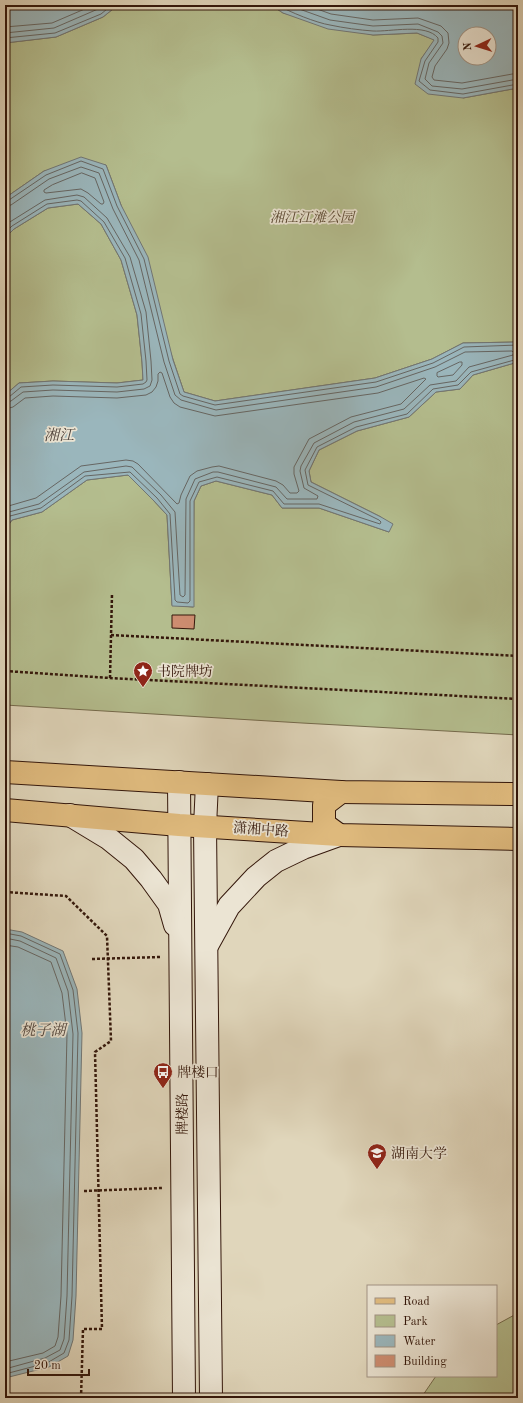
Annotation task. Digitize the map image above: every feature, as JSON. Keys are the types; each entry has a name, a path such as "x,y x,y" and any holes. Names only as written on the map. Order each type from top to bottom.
{"main road":[{"path":"5,772 341,792 518,794"},
{"name":"牌楼路","path":"179,782 184,1396"},
{"name":"牌楼路","path":"207,784 205,826 211,1398"},
{"path":"339,835 324,824 324,805 341,792"},
{"name":"潇湘中路","path":"5,810 179,825 339,835 518,839"},
{"path":"70,815 108,838 134,859 152,879 169,904 180,950"},
{"path":"207,945 229,906 256,877 276,861 304,848 339,835"}],"path":[{"path":"110,678 112,594"},
{"path":"111,635 518,656"},
{"path":"5,671 110,678 518,699"},
{"path":"5,892 66,896 107,936 111,1041 95,1052 102,1329 83,1329 81,1398"},
{"path":"92,959 108,959 180,950"},
{"path":"84,1191 182,1187"},
{"path":"75,1398 184,1396"}],"green space":[{"name":"湘江江滩公园","path":"118,5 271,5 283,13 373,35 417,33 435,40 421,59 463,98 518,88 518,342 463,343 432,359 375,378 215,401 184,392 106,165 44,171 5,198 5,43 56,37 103,17"},
{"path":"78,204 101,224 121,260 137,315 143,380 117,383 53,381 19,383 5,395 5,238 14,229 48,208"},
{"path":"518,362 518,735 5,705 5,530 12,520 42,512 87,480 128,475 167,515 172,605 193,607 194,501 201,486 216,481 272,495 282,508 319,508 389,532 381,517 311,482 309,471 319,450 357,431 409,417 436,392 460,389 473,375"},
{"path":"518,1313 518,1398 424,1398 423,1395 435,1377 497,1377 497,1324"}],"water":[{"path":"5,5 118,5 103,17 56,37 5,43"},
{"path":"271,5 518,5 518,88 463,98 428,94 415,84 421,59 434,40 417,33 373,35 328,29 283,13"},
{"name":"湘江","path":"81,157 106,165 121,205 148,257 173,360 184,392 215,401 375,378 432,359 463,343 518,342 518,362 473,375 460,389 436,392 409,417 357,431 319,450 309,471 311,482 393,524 389,532 319,508 282,508 272,495 216,481 201,486 194,501 194,607 172,606 167,515 128,475 87,480 42,512 12,520 5,530 5,395 19,383 53,381 117,383 143,380 137,315 121,260 101,224 78,204 48,208 14,229 5,238 5,198 44,171"},
{"name":"桃子湖","path":"5,929 22,932 63,951 77,989 82,1033 76,1296 73,1340 68,1356 49,1367 5,1378"}],"building":[{"path":"172,615 195,615 194,629 172,628"}],"place":[{"name":"书院牌坊","path":"143,688"},
{"name":"牌楼口","path":"163,1089"},
{"name":"湖南大学","path":"377,1170"}]}
